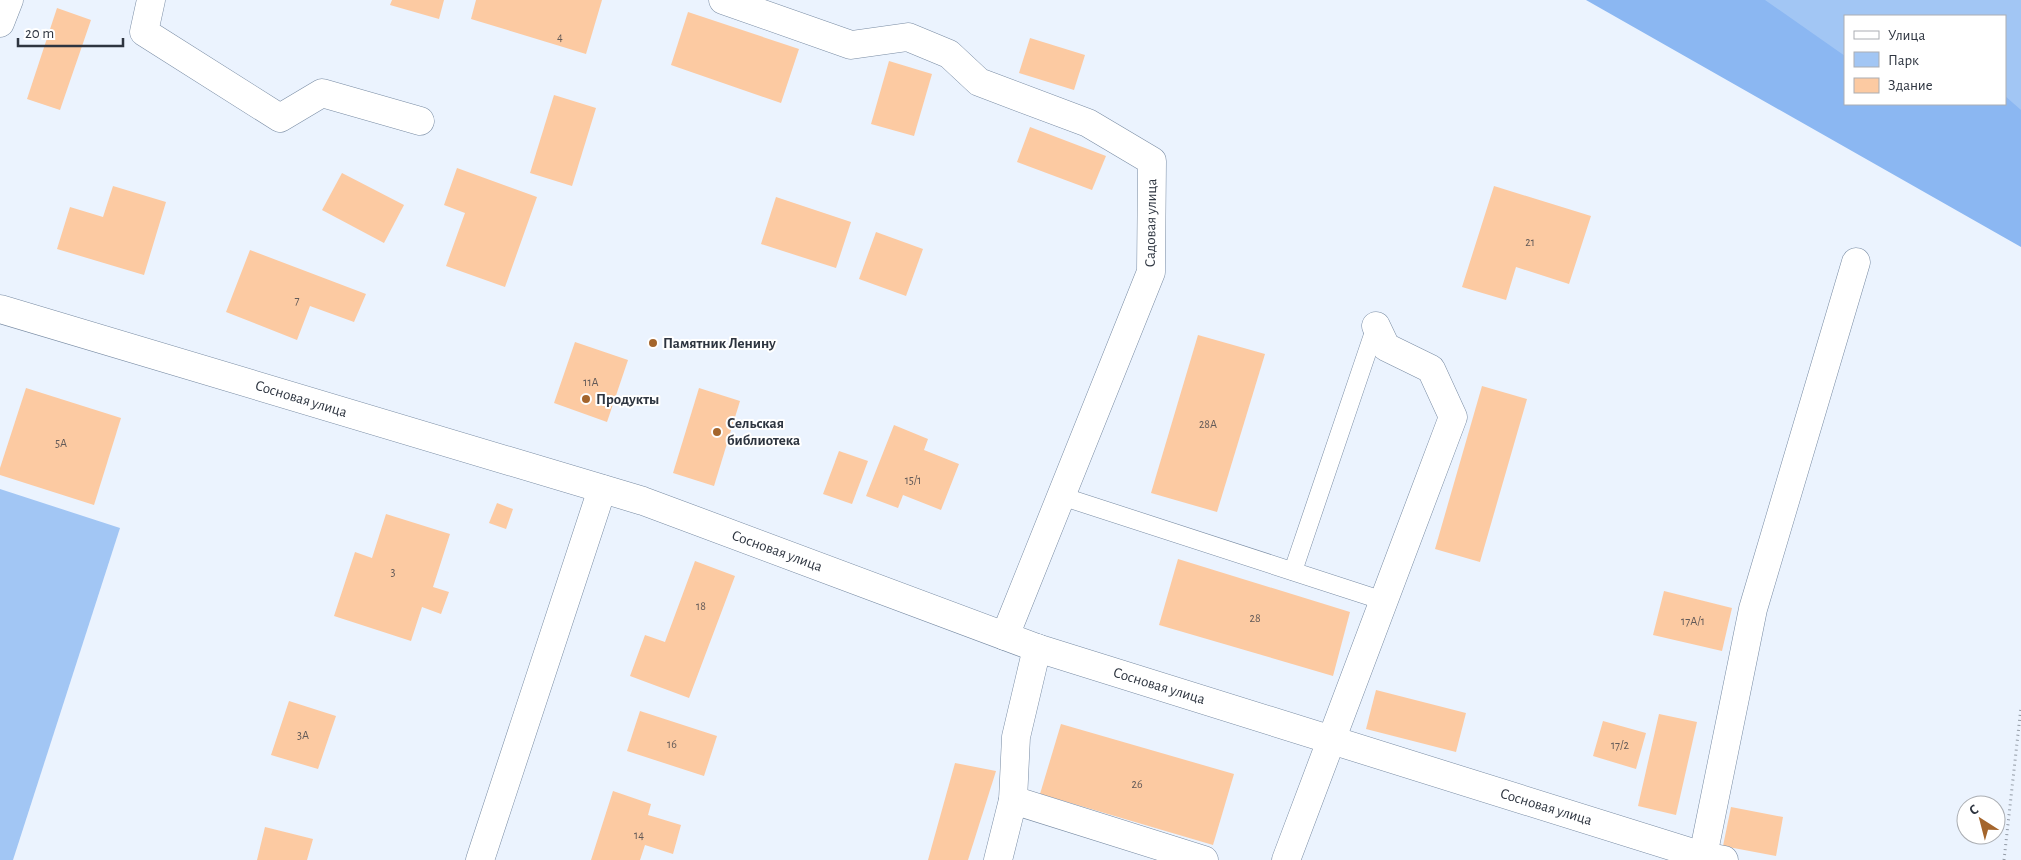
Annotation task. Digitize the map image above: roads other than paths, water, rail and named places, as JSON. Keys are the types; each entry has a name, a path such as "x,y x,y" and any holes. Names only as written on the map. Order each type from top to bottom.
{"street":[{"path":"0,22 9,0"},
{"path":"151,0 144,32 280,118 322,92 420,120"},
{"name":"Садовая улица","path":"723,0 851,46 908,37 948,54 979,82 1088,123 1152,161 1151,272 1004,636"},
{"path":"1713,858 1753,610 1856,262"},
{"name":"Сосновая улица","path":"0,309 652,505 1037,648 1713,858"},
{"path":"1286,860 1453,417 1430,369 1386,347 1376,326"},
{"path":"480,860 602,489"},
{"path":"998,860 1013,800 1016,737 1037,648"},
{"path":"1013,800 1204,860"}],"lane":[{"path":"1292,571 1376,326"},
{"path":"1061,496 1384,601"}],"place":[{"name":"Памятник Ленину","path":"653,343"},
{"name":"Продукты","path":"586,399"},
{"name":"Сельская библиотека","path":"717,432"}]}
